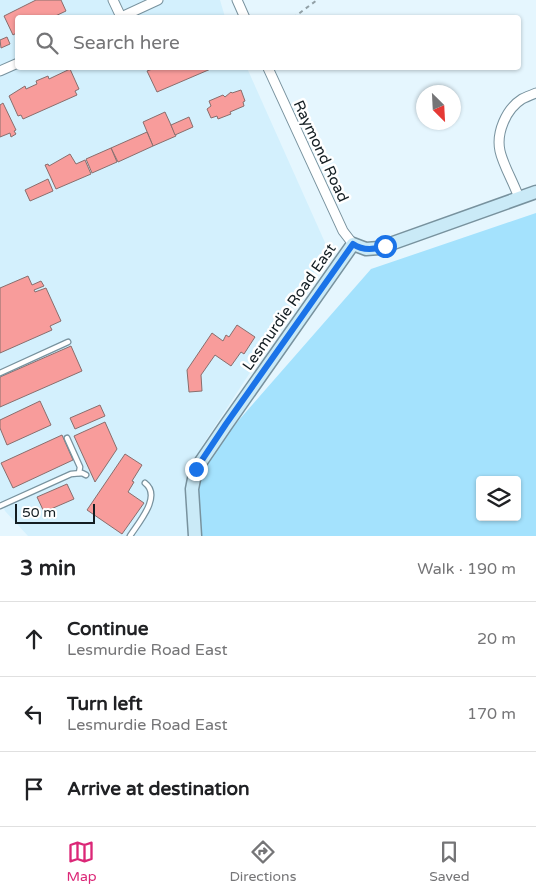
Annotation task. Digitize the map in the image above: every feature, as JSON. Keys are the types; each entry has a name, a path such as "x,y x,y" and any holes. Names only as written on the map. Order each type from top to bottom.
{"street":[{"path":"113,0 119,15"},
{"path":"124,15 158,0"},
{"path":"237,0 244,15"},
{"path":"0,71 15,64"},
{"name":"Raymond Road","path":"269,70 343,231 353,244"},
{"path":"519,198 500,152 499,138 502,124 510,111 520,100 536,93"},
{"name":"Lesmurdie Road East","path":"195,536 192,489 196,469 353,244 366,249 379,248 536,192"}],"lane":[{"path":"0,373 68,342"},
{"path":"67,438 80,467 79,473"},
{"path":"0,506 71,474 79,473 86,475"},
{"path":"130,536 150,500 152,492 145,483"}],"path":[{"path":"297,15 317,0"}],"shaded area":[{"path":"0,0 220,0 224,15 15,15 15,70 248,70 327,247 306,287 202,446 186,482 190,536 28,536 5,511 0,500"},
{"path":"536,213 536,536 200,536 196,469 371,269"}],"building":[{"path":"36,0 61,0 66,11 57,15 15,15 15,34 13,35 4,16"},
{"path":"7,37 10,44 1,48 0,40"},
{"path":"70,70 79,89 75,91 77,95 23,119 21,115 18,116 9,96 25,86 26,89 37,84 36,81 48,76 49,79"},
{"path":"150,70 208,70 157,92 147,71"},
{"path":"241,90 245,101 243,102 244,106 218,119 217,116 211,118 207,109 211,106 209,101"},
{"path":"3,103 16,130 14,131 16,134 11,137 10,133 0,137 0,105"},
{"path":"165,112 176,136 153,146 143,122"},
{"path":"189,117 193,127 175,135 171,125"},
{"path":"147,132 153,146 118,162 111,148"},
{"path":"111,148 117,162 92,173 86,159"},
{"path":"70,154 76,164 85,160 91,174 56,189 45,165 48,164 49,166"},
{"path":"48,179 53,191 30,201 25,190"},
{"path":"28,276 32,285 41,281 44,286 34,290 35,292 46,288 61,321 50,326 52,330 0,353 0,288"},
{"path":"237,325 255,337 244,354 241,352 231,366 215,355 201,375 202,391 189,392 187,370 212,333 223,341 226,335 229,337"},
{"path":"71,346 82,371 0,407 0,377"},
{"path":"40,401 51,425 7,445 0,428 0,420"},
{"path":"100,405 105,416 75,429 70,418"},
{"path":"105,422 117,449 95,482 74,436"},
{"path":"62,435 73,460 13,488 1,463"},
{"path":"125,454 142,465 132,481 134,482 128,492 144,503 122,534 87,510"},
{"path":"67,484 74,499 44,512 37,497"}],"route":[{"path":"196,469 353,244 366,249 385,246"}]}
